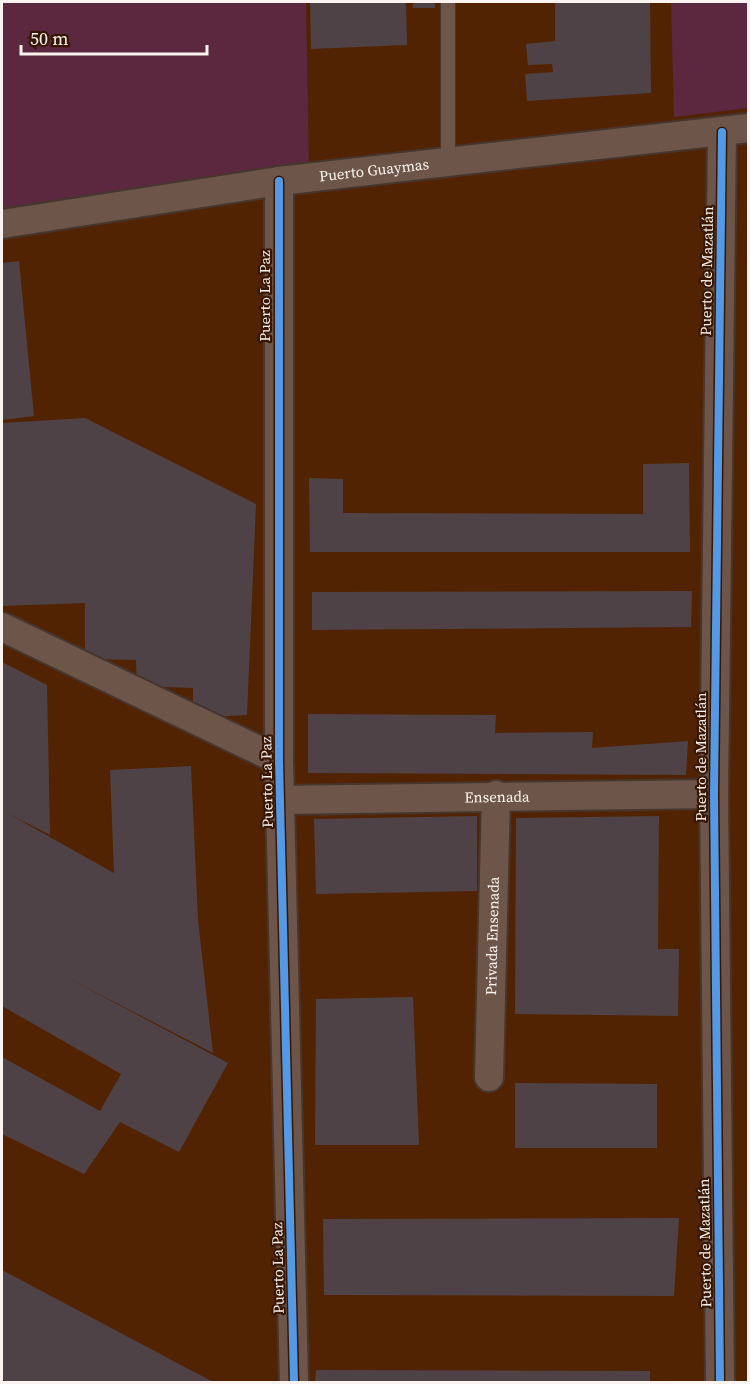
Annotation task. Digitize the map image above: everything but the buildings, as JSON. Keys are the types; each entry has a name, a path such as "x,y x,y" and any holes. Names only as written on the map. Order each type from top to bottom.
{"street":[{"name":"Puerto Guaymas","path":"2,224 279,181 735,130"},
{"name":"Puerto de Mazatlán","path":"720,1383 714,794 735,130"},
{"name":"Puerto La Paz","path":"279,181 279,760 294,1383"},
{"path":"2,627 279,760"},
{"name":"Ensenada","path":"281,800 496,795 714,794"},
{"name":"Privada Ensenada","path":"489,1077 496,795"}],"lane":[{"path":"448,2 448,162"}],"shaded area":[{"path":"2,2 748,2 748,1382 2,1382"},
{"path":"2,2 306,2 309,177 2,223"},
{"path":"671,2 748,2 748,108 674,117"}],"cycle path":[{"path":"720,1382 714,794 722,132"},
{"path":"279,181 279,760 294,1382"}]}
